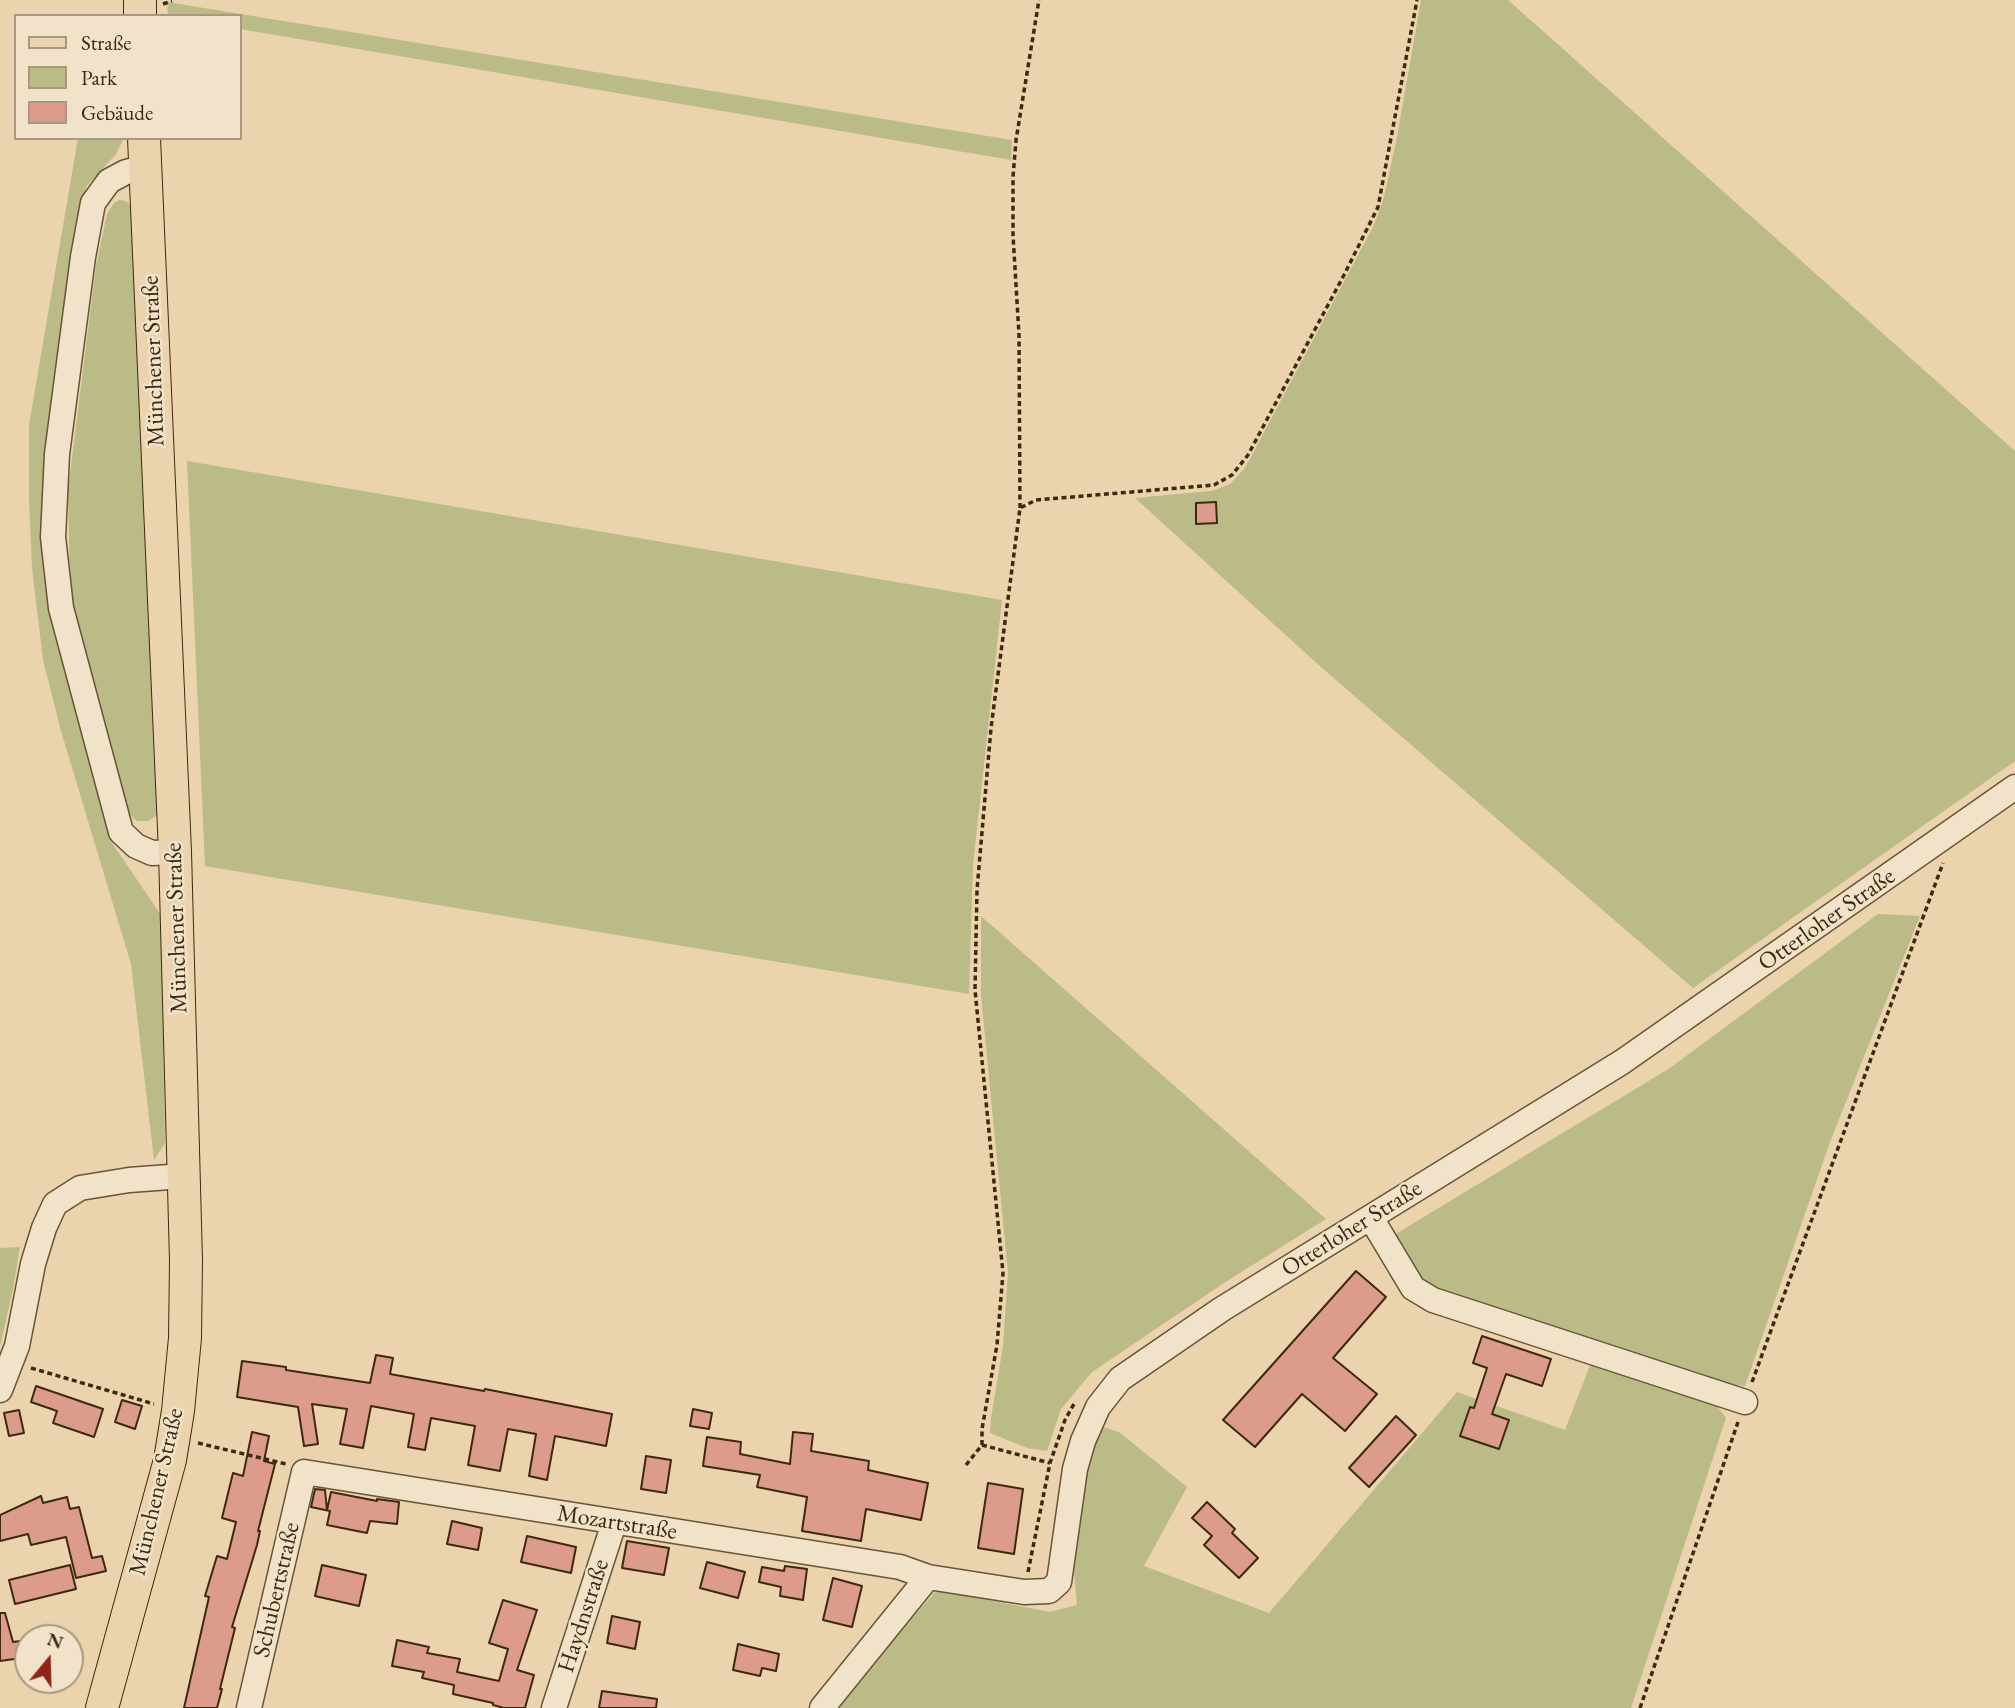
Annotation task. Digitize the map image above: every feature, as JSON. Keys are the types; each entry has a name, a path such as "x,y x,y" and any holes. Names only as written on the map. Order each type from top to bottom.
{"main road":[{"name":"Münchener Straße","path":"102,1708 164,1480 178,1411 186,1338 175,852 145,153"}],"street":[{"path":"145,153 126,172 109,181 93,203 83,257 59,441 53,537 61,608 121,832 136,846 152,853 175,852"},
{"name":"Otterloher Straße","path":"928,1577 1024,1592 1049,1591 1059,1581 1074,1468 1083,1441 1098,1407 1120,1379 1222,1309 1622,1062 2015,787"},
{"path":"0,1390 12,1363 33,1264 55,1204 80,1188 129,1180 183,1177"},
{"path":"1371,1217 1413,1288 1433,1300 1745,1402"},
{"name":"Mozartstraße","path":"304,1472 900,1567 928,1577"},
{"name":"Schubertstraße","path":"249,1708 304,1472"},
{"name":"Haydnstraße","path":"554,1708 614,1523"},
{"path":"822,1708 928,1577"}],"path":[{"path":"966,1465 982,1445 982,1429 998,1346 1003,1273 975,990 977,890 990,728 1020,508 1019,335 1013,235 1013,177 1016,140 1039,0"},
{"path":"1020,508 1036,500 1214,485 1232,475 1248,455 1378,207 1417,0"},
{"path":"1640,1708 1745,1402 1945,858 1948,835"},
{"path":"12,1363 154,1404"},
{"path":"196,1442 281,1462 304,1472"},
{"path":"982,1445 1050,1463 1024,1592"}],"green space":[{"path":"1421,0 1508,0 2015,451 2015,761 1693,988 1322,668 1135,498 1211,491 1230,484 1245,468 1374,225 1384,197 1397,137"},
{"path":"167,2 240,14 168,14"},
{"path":"242,14 1012,140 1011,160 242,29"},
{"path":"78,140 123,140 116,154 86,187 81,203 51,616 110,840 161,915 165,1143 154,1160 131,964 61,731 43,660 32,568 29,425"},
{"path":"119,200 132,206 159,814 148,821 137,821 128,813 95,702 70,591 68,490 96,266 107,214"},
{"path":"187,461 1002,600 973,865 969,994 205,866"},
{"path":"1878,914 1920,916 1830,1142 1745,1386 1722,1384 1427,1287 1416,1275 1394,1235 1670,1068"},
{"path":"981,916 1326,1219 1227,1281 1092,1372 1061,1409 1047,1451 1027,1448 990,1433 1003,1346 1008,1273 981,995"},
{"path":"20,1247 13,1289 0,1347 0,1248"},
{"path":"1591,1363 1711,1398 1726,1418 1631,1708 833,1708 937,1590 1050,1612 1077,1605 1073,1560 1086,1469 1100,1426 1119,1432 1187,1487 1144,1566 1269,1613 1457,1392 1565,1430"}],"building":[{"path":"1216,502 1217,523 1196,524 1196,503"},
{"path":"1356,1271 1386,1297 1333,1358 1377,1394 1345,1431 1302,1394 1255,1447 1223,1420"},
{"path":"1482,1336 1551,1359 1542,1386 1506,1374 1492,1414 1509,1420 1499,1449 1460,1436 1470,1407 1474,1408 1487,1368 1473,1363"},
{"path":"376,1355 393,1358 390,1374 612,1414 606,1446 555,1436 547,1480 529,1476 536,1434 508,1429 500,1471 468,1465 475,1426 431,1418 425,1450 408,1447 414,1414 371,1406 363,1448 340,1444 347,1409 312,1404 318,1444 304,1446 298,1407 237,1397 242,1361 370,1383"},
{"path":"36,1386 103,1409 94,1437 53,1423 57,1411 31,1402"},
{"path":"122,1400 142,1406 135,1429 115,1422"},
{"path":"693,1409 712,1413 709,1429 690,1426"},
{"path":"19,1410 24,1433 9,1436 4,1413"},
{"path":"1396,1416 1416,1435 1369,1487 1349,1468"},
{"path":"252,1432 269,1436 264,1461 275,1464 257,1545 232,1627 235,1628 222,1689 217,1708 184,1708 209,1597 205,1596 217,1556 227,1559 236,1522 222,1518 233,1473 243,1476"},
{"path":"793,1432 813,1434 811,1451 869,1461 868,1470 928,1483 921,1520 866,1509 861,1541 802,1531 807,1497 757,1487 760,1475 703,1466 707,1437 741,1442 740,1454 790,1464"},
{"path":"646,1456 671,1460 666,1493 641,1489"},
{"path":"988,1483 1023,1489 1014,1554 978,1548"},
{"path":"315,1489 325,1490 327,1510 331,1492 377,1501 399,1502 397,1524 370,1521 367,1533 327,1525 330,1511 311,1507"},
{"path":"41,1496 43,1503 67,1497 70,1509 79,1507 92,1558 102,1556 106,1571 76,1578 66,1537 31,1545 28,1534 0,1541 0,1515"},
{"path":"1207,1502 1235,1529 1232,1533 1258,1558 1239,1578 1204,1545 1212,1536 1192,1518"},
{"path":"452,1521 482,1528 478,1550 447,1544"},
{"path":"527,1536 576,1547 571,1573 521,1562"},
{"path":"627,1541 669,1548 664,1575 622,1568"},
{"path":"707,1562 745,1572 738,1598 700,1588"},
{"path":"70,1565 76,1589 15,1604 9,1580"},
{"path":"322,1565 366,1575 359,1606 315,1596"},
{"path":"785,1566 807,1569 803,1600 780,1596 781,1587 759,1582 762,1567 784,1571"},
{"path":"833,1578 862,1586 852,1627 823,1620"},
{"path":"503,1600 537,1610 517,1670 534,1675 525,1708 504,1708 453,1694 454,1685 422,1678 424,1672 392,1666 397,1640 429,1647 427,1653 460,1659 457,1672 499,1681 508,1649 489,1643"},
{"path":"0,1613 5,1613 14,1642 14,1659 0,1661"},
{"path":"612,1616 640,1622 635,1649 607,1643"},
{"path":"738,1644 779,1654 776,1671 762,1668 760,1676 733,1670"},
{"path":"602,1691 657,1699 656,1708 599,1708"}]}
